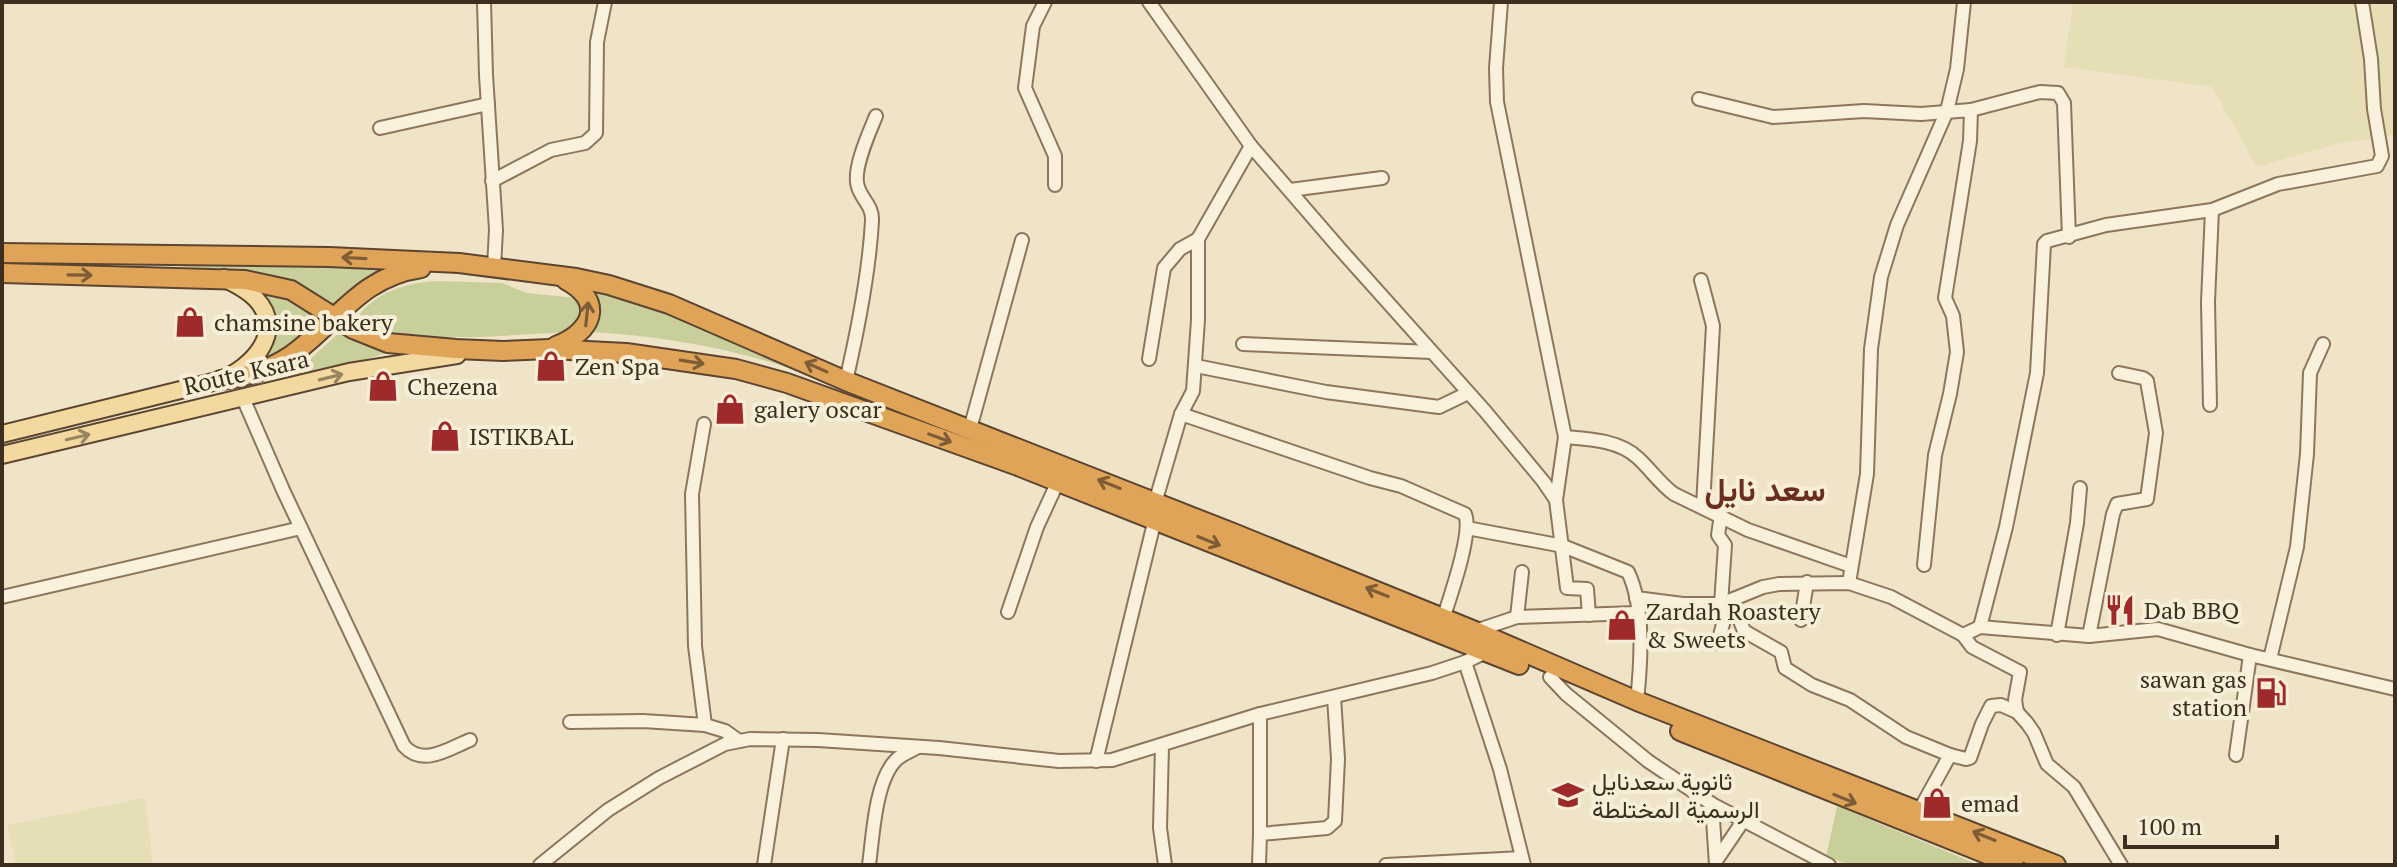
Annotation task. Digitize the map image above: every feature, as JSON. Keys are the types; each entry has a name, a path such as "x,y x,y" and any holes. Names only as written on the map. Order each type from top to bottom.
{"highway":[{"path":"2,253 329,257 459,263 609,285 669,304 846,381 970,429 1061,474"},
{"path":"221,380 239,378 273,366 295,353 363,290 388,277 414,269 459,263"},
{"path":"2,273 223,277 282,287 363,334 388,343 503,351 550,349 626,353 749,373 787,383 1061,474 2051,864"},
{"path":"550,349 581,332 588,323 590,310 589,302 579,287 557,276"},
{"path":"1155,511 1443,619 1550,677 2014,865"}],"main road":[{"name":"Route Ksara","path":"2,434 221,380 240,371 256,356 266,340 268,323 263,307 223,277"},
{"name":"Route Ksara","path":"2,455 379,366 441,356 503,351"}],"street":[{"path":"484,2 496,221 494,267"},
{"path":"492,181 551,150 585,143 596,133 595,68 601,12 605,2"},
{"path":"1045,2 1033,26 1025,88 1055,156 1055,185"},
{"path":"1149,2 1251,146 1515,447 1556,500"},
{"path":"1501,2 1497,102 1565,437 1556,500 1564,577 1567,588 1587,589 1589,615"},
{"path":"1849,583 1867,474 1871,349 1881,277 1897,225 1947,111 1956,78 1964,2"},
{"path":"1980,627 2006,527 2037,373 2043,250 2047,241 2106,225 2212,210 2278,184 2380,164 2382,156 2362,2"},
{"path":"1699,99 1773,117 1864,111 1921,114 1971,110 2040,92 2058,93 2064,103 2069,237"},
{"path":"380,128 488,104"},
{"path":"1924,565 1935,455 1957,352 1953,316 1945,298 1970,141 1971,110"},
{"path":"846,381 867,271 872,220 870,207 856,182 876,116"},
{"path":"1096,761 1155,511 1181,414 1193,391 1198,239 1251,146"},
{"path":"1290,190 1382,178"},
{"path":"2210,405 2208,302 2212,210"},
{"path":"1149,359 1164,268 1180,249 1198,239"},
{"path":"970,429 1022,240"},
{"path":"1701,280 1713,326 1703,506"},
{"path":"1243,344 1431,352"},
{"path":"2270,659 2297,547 2306,465 2310,373 2323,344"},
{"path":"1196,366 1326,392 1439,407 1468,393"},
{"path":"2089,636 2113,514 2117,504 2147,499 2156,440 2147,381 2119,373"},
{"path":"243,398 404,746 413,755 425,757 470,740"},
{"path":"1181,414 1401,486 1465,514 1467,528 1443,619"},
{"path":"704,424 692,494 695,646 705,725"},
{"path":"1565,437 1601,440 1629,452 1637,456 1664,487 1748,530 1851,566"},
{"path":"1008,612 1037,527 1061,474"},
{"path":"2057,635 2077,523 2080,488"},
{"path":"1718,643 1726,602 1725,545 1718,535 1721,515"},
{"path":"2,597 301,528"},
{"path":"1467,528 1563,546 1628,572 1636,598 1640,657 1637,701"},
{"path":"1517,617 1522,572"},
{"path":"1636,598 1683,604 1726,602 1763,587 1807,582 1849,583 1891,597 1963,635 1972,647 2020,672 2015,700 2017,712"},
{"path":"1801,620 1807,582"},
{"path":"1726,602 1744,631 1781,652 1785,668 1812,685 1850,700 1906,737 1950,755 1970,758 1985,716 1993,705 2017,712 2034,733 2051,769 2074,787 2121,865"},
{"path":"540,865 608,810 659,778 725,744 783,739 918,747 1059,761 1124,759 1260,714 1465,662 1482,640 1517,617 1637,613"},
{"path":"1963,635 1980,627 2089,636 2158,629 2250,655 2395,689"},
{"path":"2236,755 2250,655"},
{"path":"1386,865 1523,862 1500,769 1465,662"},
{"path":"1550,677 1566,694 1648,761 1712,804 1826,864"},
{"path":"1260,834 1327,828 1335,821 1338,759 1334,697"},
{"path":"1259,865 1260,714"},
{"path":"570,722 643,721 705,725 725,731 739,741"},
{"path":"764,865 783,739"},
{"path":"1162,745 1160,828 1165,865"},
{"path":"869,865 879,797 889,768 899,757 918,747"},
{"path":"1919,811 1950,755"},
{"path":"1712,804 1717,862"},
{"path":"1717,862 1743,821"}],"shaded area":[{"path":"2073,2 2395,2 2395,135 2340,143 2257,167 2212,87 2064,67"},
{"path":"145,798 153,865 16,865 7,825"}],"green space":[{"path":"182,263 302,263 379,270 352,287 332,305 258,274 183,267"},
{"path":"439,281 502,283 527,293 577,298 583,312 570,332 482,337 426,337 384,332 356,320 372,302 392,290"},
{"path":"266,288 325,316 289,347 260,362 272,328 270,310 263,293"},
{"path":"592,289 665,309 822,379 709,347 591,332 599,310"},
{"path":"342,330 391,352 284,383"},
{"path":"1837,806 1979,865 1852,865 1826,857"}],"place":[{"name":"chamsine bakery","path":"190,322"},
{"name":"Zen Spa","path":"551,366"},
{"name":"Chezena","path":"383,386"},
{"name":"galery oscar","path":"730,409"},
{"name":"ISTIKBAL","path":"445,436"},
{"name":"Dab BBQ","path":"2120,610"},
{"name":"Zardah Roastery & Sweets","path":"1622,625"},
{"name":"sawan gas station","path":"2271,693"},
{"name":"ثانوية سعدنايل الرسمية المختلطة","path":"1568,795"},
{"name":"emad","path":"1937,803"}],"district":[{"name":"سعد نايل","path":"1765,489"}]}
